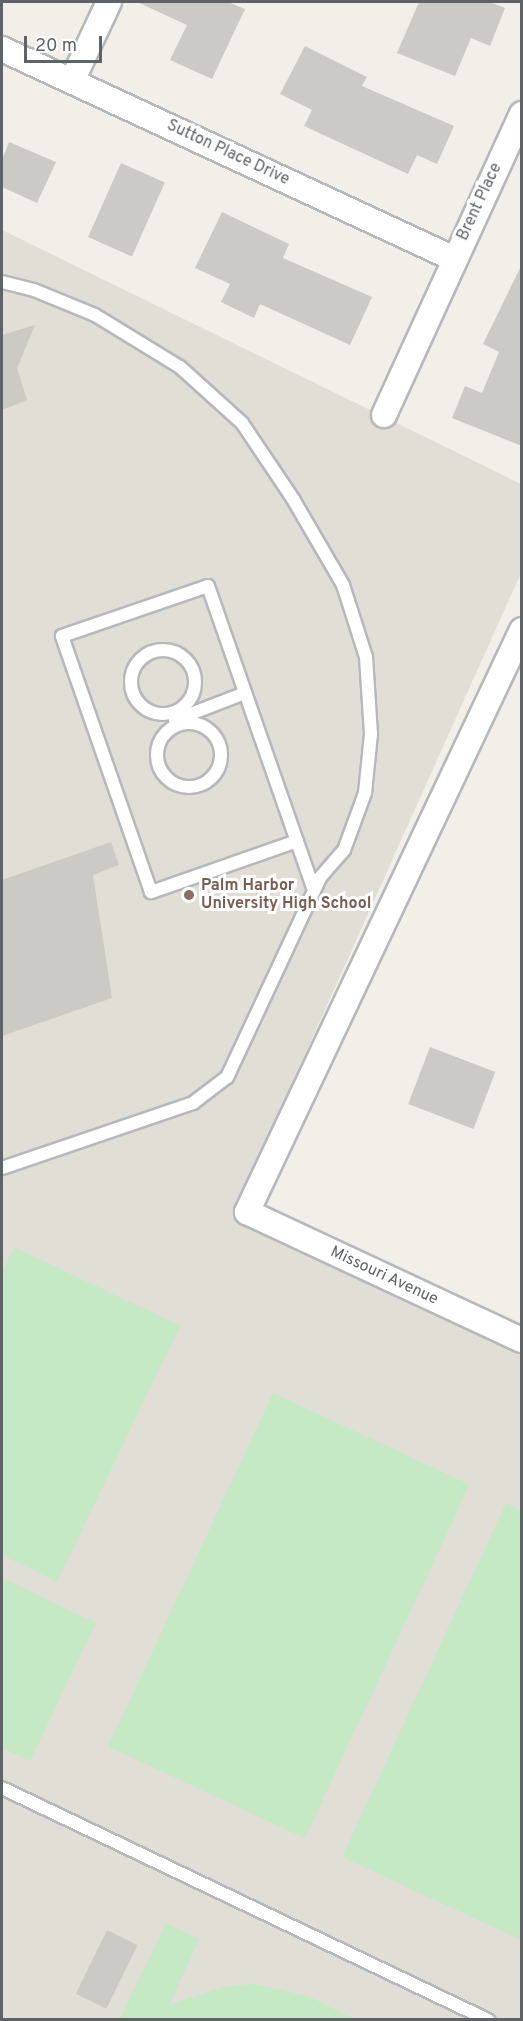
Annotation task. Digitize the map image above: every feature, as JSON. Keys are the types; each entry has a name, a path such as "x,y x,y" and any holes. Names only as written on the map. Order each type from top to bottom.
{"street":[{"path":"72,81 109,2"},
{"name":"Sutton Place Drive","path":"2,49 454,259"},
{"name":"Brent Place","path":"384,415 522,114"},
{"name":"Missouri Avenue","path":"522,630 247,1212 522,1340"}],"lane":[{"path":"2,282 34,290 96,315 180,367 242,423 293,499 343,585 366,657 371,734 365,793 344,850 314,890 227,1077 193,1103 2,1168"},
{"path":"297,842 151,892 62,636 208,586 314,890"},
{"path":"175,719 159,743 158,763 163,773 180,786 201,784 217,771 221,762 218,741 204,726 175,719 153,713 144,708 131,691 133,670 138,661 157,651 167,650 186,660 195,679 190,699 175,719"},
{"path":"175,719 245,693"},
{"path":"2,1788 488,2019"}],"shaded area":[{"name":"Palm Harbor University High School","path":"2,230 521,484 521,573 232,1217 521,1352 521,2019 2,2019"}],"green space":[{"path":"14,1247 180,1326 57,1582 2,1555 2,1272"},
{"path":"273,1393 470,1485 305,1838 108,1746"},
{"path":"506,1503 522,1510 521,1940 342,1857"},
{"path":"2,1578 96,1623 30,1761 2,1748"},
{"path":"166,1923 199,1939 170,2004 228,1986 254,1984 310,1997 354,2019 120,2019"}],"building":[{"path":"137,2 228,2 245,9 212,79 170,60 187,25"},
{"path":"419,2 490,2 505,8 490,46 471,38 455,76 397,53"},
{"path":"305,46 367,77 362,86 454,126 437,164 417,155 408,174 304,126 312,110 280,94"},
{"path":"9,142 56,162 37,203 2,187 2,160"},
{"path":"121,163 165,183 132,257 88,237"},
{"path":"222,212 289,244 283,258 372,297 350,345 260,304 254,318 221,302 230,284 195,268"},
{"path":"522,264 522,446 452,418 465,386 482,393 499,352 483,344"},
{"path":"35,325 17,368 27,400 2,410 2,335"},
{"path":"111,842 119,865 93,875 112,998 2,1036 2,880"},
{"path":"430,1047 495,1072 473,1129 408,1104"},
{"path":"107,1930 138,1945 106,2009 76,1994"}],"place":[{"name":"Palm Harbor University High School","path":"189,895"}]}
